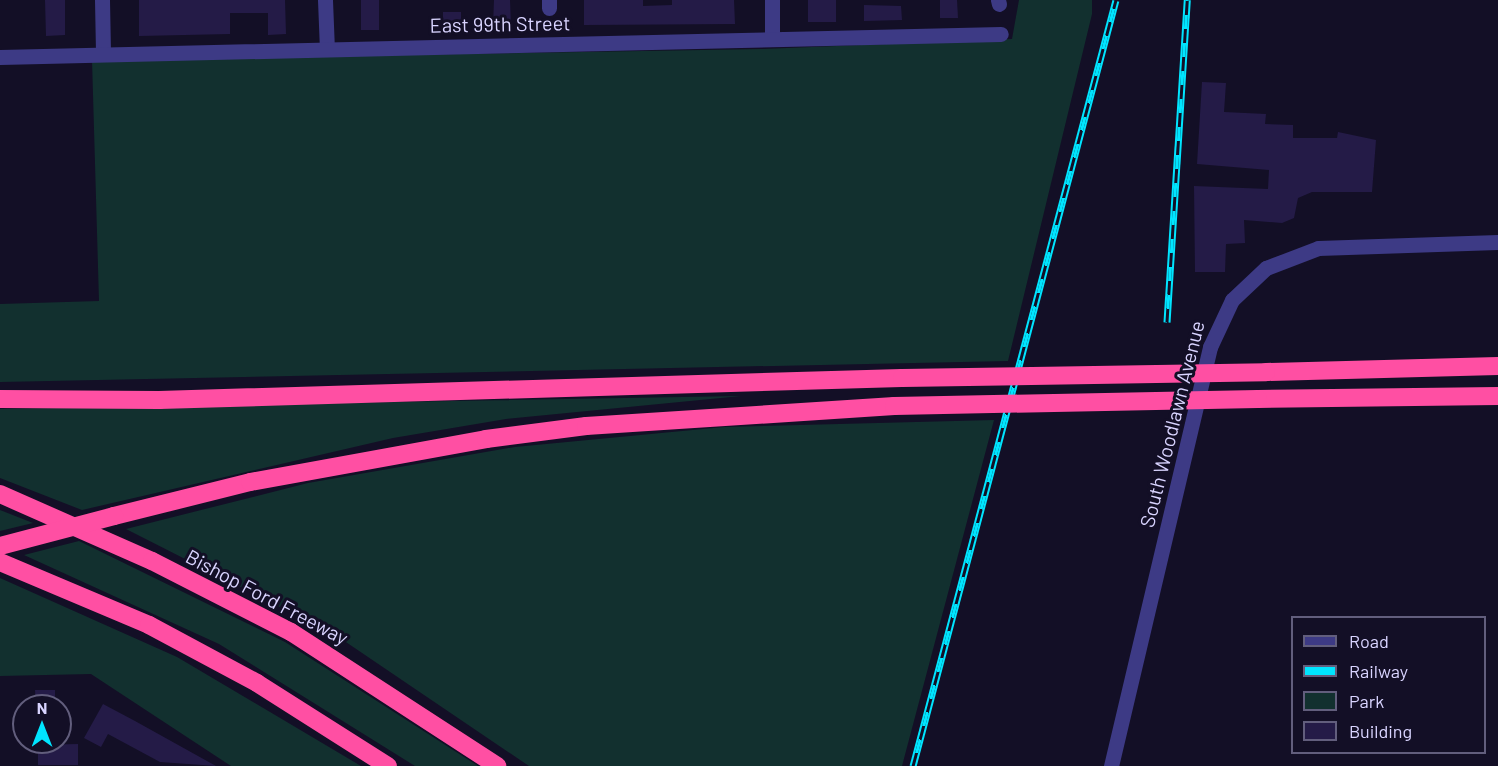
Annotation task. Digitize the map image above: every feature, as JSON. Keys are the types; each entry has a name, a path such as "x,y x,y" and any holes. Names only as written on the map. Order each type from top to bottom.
{"highway":[{"path":"0,399 159,400 902,378 1498,366"},
{"path":"0,546 250,482 486,439 586,426 894,406 1498,396"},
{"name":"Bishop Ford Freeway","path":"0,494 152,561 291,632 497,766"},
{"path":"0,562 149,625 257,683 388,766"}],"street":[{"path":"102,0 103,54"},
{"path":"325,0 327,49"},
{"path":"772,0 772,39"},
{"name":"East 99th Street","path":"0,57 1001,34"},
{"name":"South Woodlawn Avenue","path":"1111,766 1210,347 1232,300 1266,268 1318,248 1498,242"}],"green space":[{"path":"1019,0 1092,0 1092,14 1008,361 0,382 0,304 99,301 92,60 762,49 1012,39"},
{"path":"741,396 506,419 393,438 82,510 0,478 0,409"},
{"path":"994,420 902,766 529,766 337,636 126,529 308,483 515,447 724,427"},
{"path":"0,510 33,523 0,531"},
{"path":"79,541 285,642 478,766 415,766 219,644 24,555"},
{"path":"0,578 177,657 361,766 231,766 91,674 0,676"}],"building":[{"path":"45,0 65,0 65,35 46,36"},
{"path":"139,0 285,0 286,34 268,35 268,13 230,13 230,34 139,36"},
{"path":"361,0 379,0 379,30 361,30"},
{"path":"494,0 510,0 511,27 493,27"},
{"path":"584,0 643,0 643,6 672,5 672,0 734,0 735,24 584,25"},
{"path":"808,0 836,0 836,22 808,22"},
{"path":"940,0 957,0 958,18 940,18"},
{"path":"864,5 901,6 902,20 864,21"},
{"path":"443,12 461,12 461,28 443,28"},
{"path":"1202,82 1226,83 1224,112 1266,114 1265,124 1293,125 1293,138 1337,138 1338,132 1376,140 1372,192 1312,192 1298,198 1294,218 1282,223 1244,220 1245,243 1226,244 1225,272 1195,272 1194,186 1268,189 1269,170 1197,164"},
{"path":"35,690 55,690 55,694 35,694"},
{"path":"103,704 216,766 160,762 108,734 101,747 84,738"},
{"path":"72,744 78,744 78,765 38,765 38,754 72,754"}],"railway":[{"path":"913,766 1116,0"},
{"path":"1167,322 1187,0"}]}
